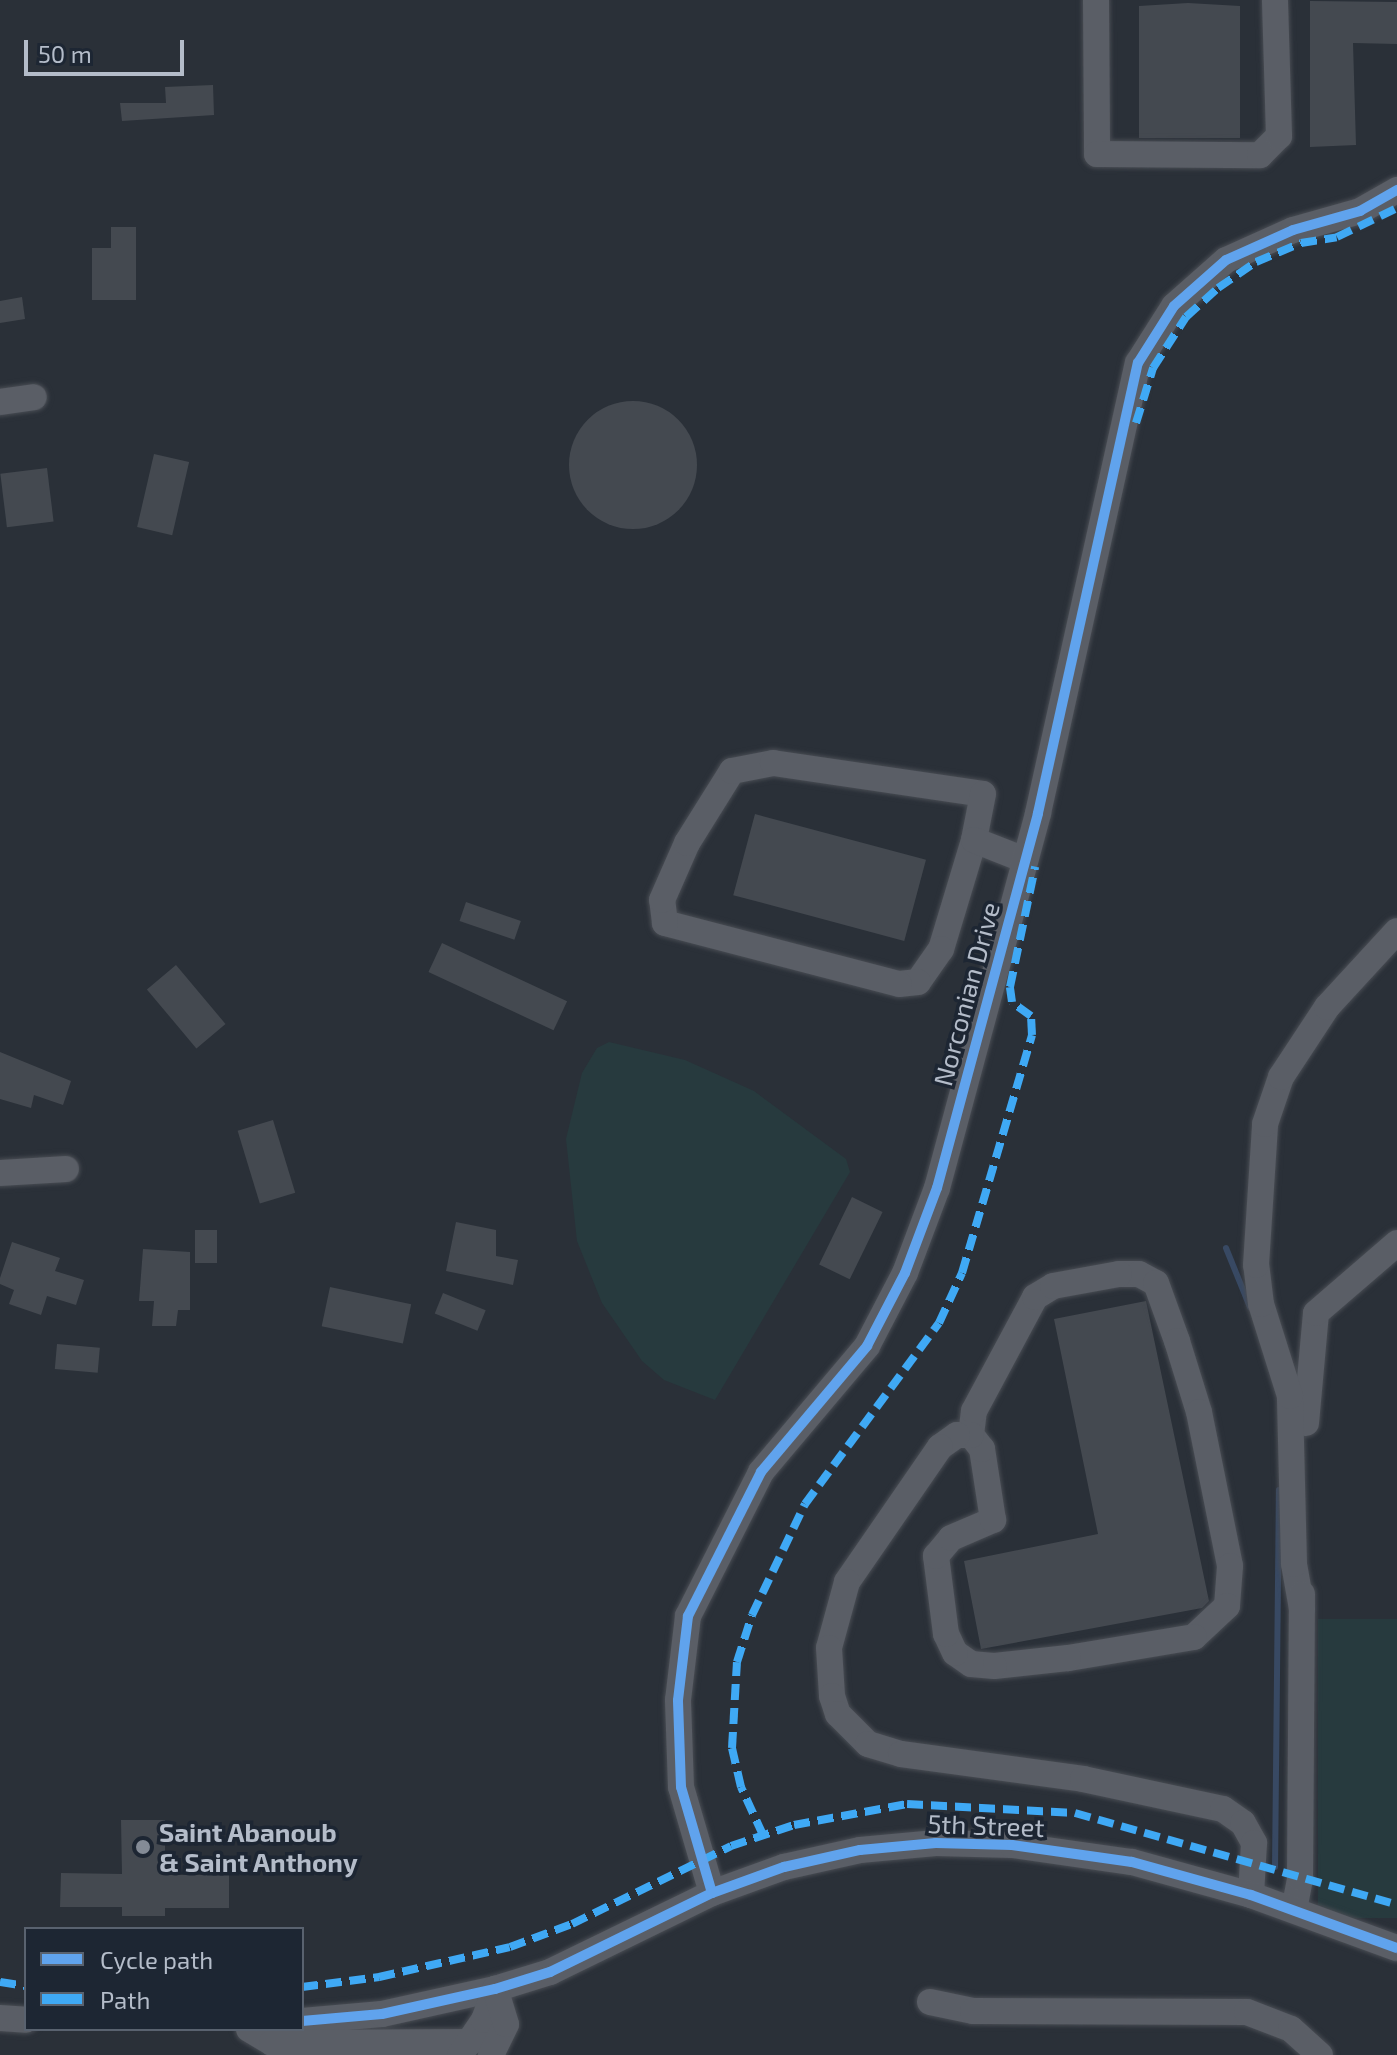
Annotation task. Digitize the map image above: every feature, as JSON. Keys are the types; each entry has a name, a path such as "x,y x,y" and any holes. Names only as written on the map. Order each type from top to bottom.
{"street":[{"path":"1096,0 1097,154 1260,155 1279,136 1275,0"},
{"name":"Norconian Drive","path":"712,1893 681,1787 678,1700 688,1616 761,1472 867,1346 905,1273 937,1188 1025,860 1138,363 1174,306 1226,260 1293,230 1360,211 1397,190"},
{"path":"0,402 34,397"},
{"path":"773,763 983,794 974,840 941,949 918,982 899,984 665,923 662,900 687,843 732,771 773,763"},
{"path":"974,840 1025,860"},
{"path":"1302,1609 1294,1564 1290,1396 1261,1304 1256,1265 1265,1124 1281,1077 1327,1007 1397,931"},
{"path":"0,1173 66,1169"},
{"path":"1294,1910 1300,1878 1307,1387 1316,1313 1397,1243"},
{"path":"1119,1274 1139,1274 1156,1283 1199,1412 1230,1566 1227,1606 1194,1637 1124,1652 994,1666 971,1664 955,1653 936,1580 936,1556 951,1538 993,1520 982,1449 971,1435 974,1411 1035,1297 1053,1286 1119,1274"},
{"path":"971,1435 957,1435 940,1447 847,1582 829,1648 832,1696 838,1714 868,1744 901,1754 1083,1779 1223,1809 1243,1823 1254,1843 1251,1895"},
{"name":"5th Street","path":"304,2021 382,2014 495,1989 550,1972 712,1893 784,1867 860,1850 936,1843 1073,1851 1251,1895 1397,1948"},
{"path":"252,2031 272,2043 474,2051 495,1989"},
{"path":"930,2002 973,2011 1247,2012 1291,2029 1320,2055"},
{"path":"0,2018 24,2020"}],"green space":[{"path":"609,1042 685,1060 754,1091 846,1159 850,1172 715,1400 664,1380 642,1361 602,1303 577,1241 566,1139 582,1073 597,1048"},
{"path":"1318,1619 1397,1619 1397,1918 1318,1918"}],"building":[{"path":"1310,1 1397,2 1397,44 1353,43 1356,145 1310,147"},
{"path":"1188,3 1240,6 1240,138 1139,138 1139,6"},
{"path":"213,85 214,115 122,121 120,103 166,103 165,87"},
{"path":"111,227 136,227 136,300 92,300 92,248 111,248"},
{"path":"22,297 25,319 0,323 0,301"},
{"path":"633,401 657,406 678,420 692,441 697,465 692,489 678,510 657,524 633,529 609,524 588,510 574,489 569,465 574,441 588,420 609,406"},
{"path":"154,454 189,462 172,535 137,527"},
{"path":"47,468 54,522 7,527 0,474"},
{"path":"755,814 926,860 904,941 733,895"},
{"path":"466,902 521,921 514,940 459,921"},
{"path":"442,943 567,1001 554,1030 428,972"},
{"path":"176,965 225,1024 196,1048 147,989"},
{"path":"0,1052 71,1081 63,1105 34,1095 31,1108 0,1099"},
{"path":"273,1120 295,1193 260,1203 238,1131"},
{"path":"852,1197 883,1212 850,1279 819,1264"},
{"path":"456,1222 496,1230 496,1256 518,1260 513,1285 446,1271"},
{"path":"195,1230 217,1230 217,1263 195,1263"},
{"path":"12,1242 60,1258 55,1271 84,1280 76,1305 47,1296 41,1315 9,1304 14,1290 0,1284 0,1278"},
{"path":"143,1249 190,1252 190,1310 178,1310 176,1326 152,1326 154,1301 139,1301"},
{"path":"330,1287 411,1304 403,1343 322,1326"},
{"path":"443,1293 486,1310 477,1331 435,1313"},
{"path":"1146,1301 1209,1601 1202,1608 981,1649 964,1561 1098,1534 1054,1319"},
{"path":"57,1344 100,1348 98,1373 55,1369"},
{"name":"Saint Abanoub & Saint Anthony","path":"121,1820 165,1820 165,1875 229,1875 229,1908 165,1908 165,1916 122,1916 122,1907 60,1907 61,1873 122,1874"}],"waterway":[{"path":"1226,1248 1250,1307"},
{"path":"1275,1867 1279,1490"}],"marked path":[{"path":"1136,423 1153,368 1186,317 1218,288 1256,262 1301,243 1337,237 1397,208"},
{"path":"763,1835 741,1787 732,1748 737,1662 752,1615 805,1504 939,1323 962,1273 1032,1035 1031,1016 1012,1002 1010,987 1035,867"},
{"path":"304,1987 379,1977 510,1947 572,1924 731,1846 794,1825 907,1804 1075,1813 1397,1905"},
{"path":"0,1982 24,1986"}],"cycle path":[{"path":"712,1893 681,1787 678,1700 688,1616 761,1472 867,1346 905,1273 937,1188 1038,813 1138,363 1174,306 1226,260 1293,230 1360,211 1397,190"},
{"path":"304,2021 382,2014 495,1989 550,1972 712,1893 784,1867 860,1850 936,1843 1012,1845 1132,1862 1251,1895 1397,1948"}],"place":[{"name":"Saint Abanoub & Saint Anthony","path":"143,1847"}]}
